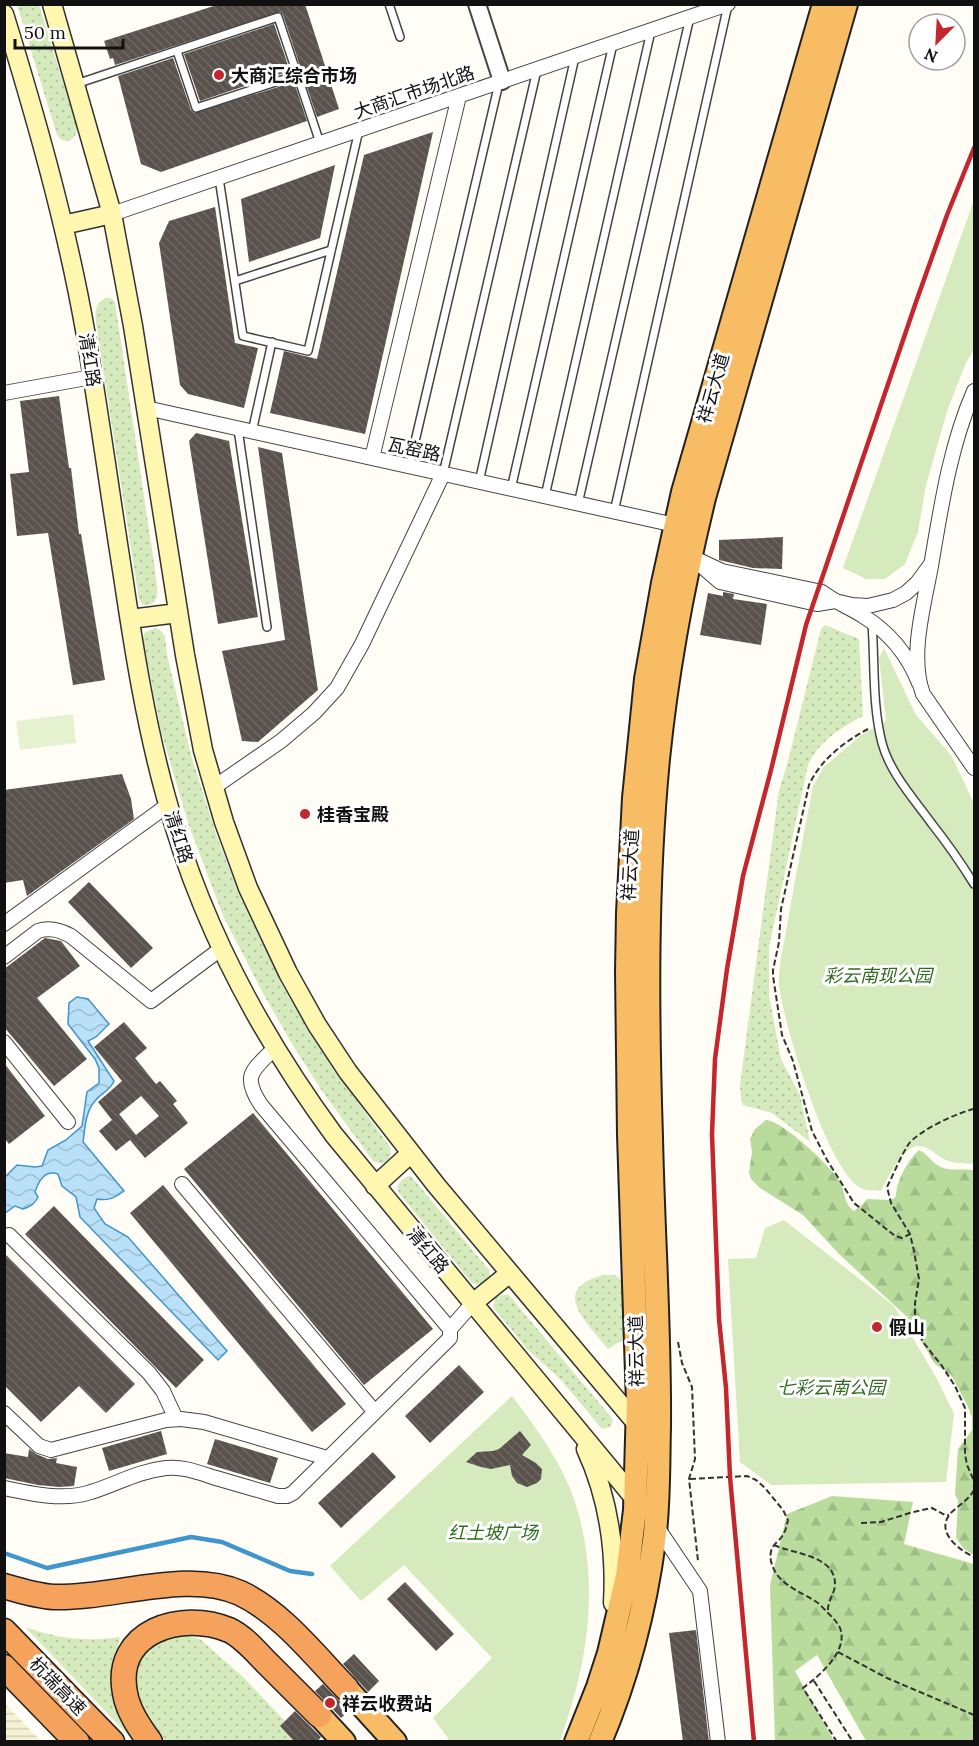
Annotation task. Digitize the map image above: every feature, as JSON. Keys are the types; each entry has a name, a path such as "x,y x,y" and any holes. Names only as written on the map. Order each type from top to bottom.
{"highway":[{"name":"祥云大道","path":"576,1742 609,1653 627,1576 636,1500 636,1329 629,1135 628,913 640,726 654,628 675,525 710,396 825,4"},
{"name":"祥云大道","path":"600,1742 619,1694 639,1622 648,1580 655,1524 658,1450 658,1328 648,972 655,800 661,729 690,556 713,466 846,4"},
{"path":"675,525 690,556"},
{"path":"4,1586 52,1597 95,1595 200,1583 228,1588 270,1611 346,1688 395,1742"},
{"path":"150,1742 129,1708 124,1691 124,1668 132,1650 147,1634 161,1627 182,1623 213,1625 237,1635 344,1742"},
{"name":"杭瑞高速","path":"4,1631 112,1742"},
{"name":"杭瑞高速","path":"4,1667 77,1742"}],"main road":[{"path":"52,4 112,214 133,326 194,704 213,788 248,888 288,973 317,1025 348,1072 411,1153 658,1450"},
{"name":"清红路","path":"4,14 37,123 63,225 84,326 146,713 168,805 191,875 222,948 241,988 275,1048 310,1102 375,1186 655,1524"},
{"path":"63,225 112,214"},
{"path":"130,619 178,613"},
{"path":"375,1186 411,1153"},
{"path":"473,1303 510,1273"},
{"path":"573,1424 597,1475 611,1528 614,1583 609,1653"}],"street":[{"path":"477,4 500,82"},
{"name":"大商汇市场北路","path":"112,214 728,4"},
{"path":"372,458 459,96"},
{"path":"4,393 92,377"},
{"path":"920,683 918,646 931,564 952,456 975,391"},
{"name":"瓦窑路","path":"146,408 675,525"},
{"path":"213,788 281,741 314,713 338,688 362,644 443,474"},
{"path":"690,556 722,571 822,592 872,622 899,646 911,664 932,707 975,768"},
{"path":"835,601 868,606 893,600 906,593 917,583 931,564"},
{"path":"4,924 168,805"},
{"path":"4,957 38,931 57,930 71,936 151,1001 222,948"},
{"path":"4,1042 68,1122"},
{"path":"4,1488 63,1497 80,1495 136,1474 167,1468 184,1469 278,1496 287,1496 293,1493 450,1338 450,1329 268,1114 252,1092 249,1082 254,1070 275,1048"},
{"path":"182,1184 374,1411"},
{"path":"9,1235 148,1373 163,1391 176,1419"},
{"path":"450,1329 473,1303"},
{"path":"4,1413 39,1446 51,1450 176,1419 204,1422 327,1458"},
{"path":"655,1524 700,1591 718,1742"}],"lane":[{"path":"389,4 400,37"},
{"path":"614,512 728,4"},
{"path":"76,84 278,17 320,144"},
{"path":"578,504 690,17"},
{"path":"544,496 651,31"},
{"path":"511,489 613,44"},
{"path":"177,51 196,108 297,75"},
{"path":"479,482 575,57"},
{"path":"443,474 537,70"},
{"path":"409,466 500,82"},
{"path":"219,178 243,336 308,351 359,130"},
{"path":"235,281 331,249"},
{"path":"252,432 272,342"},
{"path":"238,429 267,627"},
{"path":"872,622 873,670 878,723 884,750 895,772 975,884"}],"path":[{"path":"878,723 837,749 819,768 810,785 781,909 780,935 773,976 782,1035 793,1061 807,1118 817,1142 854,1203 895,1236 902,1238 910,1234"},
{"path":"975,1109 940,1122 909,1142 887,1187 891,1203 910,1234 919,1279 915,1320 920,1337 955,1386 965,1408 966,1460 975,1481"},
{"path":"695,1459 689,1479 700,1591"},
{"path":"689,1479 747,1476 765,1488 783,1510 788,1520 784,1534 774,1545 770,1558 776,1572 791,1588 816,1601 840,1629 841,1639 836,1656 803,1688 837,1742"},
{"path":"975,1490 969,1499 949,1515 946,1527 949,1538 967,1554 975,1557"},
{"path":"861,1523 881,1522 932,1508 949,1515"},
{"path":"774,1545 821,1561 832,1572 835,1587 828,1606 829,1614"},
{"path":"838,1652 887,1678 975,1715"},
{"path":"813,1680 853,1742"}],"shaded area":[{"path":"5,1704 41,1741 5,1741"}],"green space":[{"path":"17,5 39,5 77,127 75,135 70,140 60,139 57,135"},
{"path":"974,200 974,349 948,408 926,485 918,532 905,564 885,579 866,579 843,568"},
{"path":"105,298 111,298 115,302 155,570 157,594 150,605 143,605 139,600 96,323 96,309"},
{"path":"825,625 859,639 863,716 824,742 808,765 769,947 769,995 781,1059 800,1095 810,1142 772,1113 743,1105 740,1085 779,790 821,629"},
{"path":"155,628 165,636 167,655 191,755 217,837 241,899 288,996 332,1066 390,1147 390,1156 384,1163 373,1161 322,1091 263,993 224,918 189,826 161,731 143,640 144,633"},
{"name":"彩云南现公园","path":"884,648 916,715 951,755 974,803 974,1164 949,1161 925,1147 915,1147 897,1162 881,1191 863,1189 850,1178 836,1157 798,1063 782,1004 779,978 813,786 824,767 860,736 886,721 879,658"},
{"path":"73,714 76,743 20,750 16,721"},
{"path":"766,1120 774,1122 795,1136 827,1166 840,1182 846,1201 854,1211 867,1199 895,1198 904,1170 919,1150 943,1168 974,1170 974,1555 964,1549 956,1538 958,1500 955,1495 958,1449 972,1430 972,1417 967,1405 951,1375 935,1364 906,1316 839,1254 803,1215 760,1188 751,1179 749,1173 752,1152 750,1139 755,1129"},
{"path":"411,1176 489,1270 490,1276 484,1282 472,1283 399,1193 397,1188 401,1181"},
{"name":"七彩云南公园","path":"784,1220 894,1306 937,1379 954,1414 946,1482 771,1485 740,1462 728,1259 756,1258 765,1228"},
{"path":"604,1275 618,1277 623,1288 625,1306 626,1338 608,1349 583,1317 577,1307 575,1297 578,1289 587,1281"},
{"path":"508,1294 611,1417 613,1421 610,1427 602,1429 561,1380 527,1349 493,1307 496,1297"},
{"name":"红土坡广场","path":"512,1396 539,1433 564,1474 575,1502 588,1563 588,1623 584,1653 578,1682 560,1741 450,1741 433,1718 492,1658 404,1565 361,1601 330,1566"},
{"path":"832,1496 913,1502 904,1544 974,1564 974,1741 866,1741 817,1655 795,1671 834,1741 775,1741 770,1585 787,1514"},
{"path":"25,1627 72,1638 120,1637 114,1666 117,1706 129,1736"},
{"path":"187,1635 201,1640 242,1676 304,1741 166,1741 144,1715 135,1693 132,1671 147,1639"}],"water":[{"path":"77,997 88,999 109,1024 96,1037 88,1041 114,1081 89,1110 83,1142 124,1191 105,1200 97,1199 94,1208 105,1224 128,1237 227,1351 218,1360 80,1217 76,1197 62,1186 58,1174 49,1173 41,1180 35,1192 38,1197 32,1205 23,1209 15,1206 5,1213 5,1177 17,1165 42,1166 48,1150 66,1140 82,1126 87,1092 99,1083 99,1068 95,1059 68,1024 69,1003"}],"building":[{"path":"220,4 305,4 339,109 317,117 283,15 280,12 115,65 113,58 110,59 104,41"},
{"path":"274,24 290,71 200,101 184,54"},
{"path":"173,58 194,113 294,82 307,121 161,172 141,164 118,76"},
{"path":"433,132 365,434 270,413 284,351 317,359 364,155"},
{"path":"335,165 320,238 249,262 241,199"},
{"path":"215,207 235,343 258,348 244,408 188,394 180,385 159,243 169,221"},
{"path":"59,396 79,534 81,534 105,680 73,685 48,533 17,536 10,474 29,472 20,401"},
{"path":"196,433 229,441 258,617 218,624 189,441"},
{"path":"258,447 282,453 318,690 258,742 242,741 222,651 285,640"},
{"path":"783,537 782,569 753,568 719,560 719,540"},
{"path":"723,592 734,594 733,599 767,604 761,645 700,635 708,593 723,596"},
{"path":"122,774 131,799 134,819 27,896 23,880 4,883 4,790"},
{"path":"89,882 153,948 131,968 68,902"},
{"path":"45,938 61,941 80,966 37,998 87,1059 54,1086 4,1027 4,969"},
{"path":"124,1022 147,1048 135,1058 156,1084 160,1081 177,1101 173,1104 188,1123 145,1158 130,1140 116,1151 99,1131 112,1120 98,1102 122,1081 94,1047","holes":["141,1096 159,1116 136,1135 119,1114"]},
{"path":"4,1063 45,1116 9,1144 4,1138"},
{"path":"253,1113 433,1329 364,1385 184,1169"},
{"path":"163,1185 346,1404 312,1432 130,1213"},
{"path":"54,1206 204,1360 176,1388 25,1234"},
{"path":"4,1253 135,1384 106,1413 79,1386 41,1422 4,1385"},
{"path":"459,1365 484,1392 430,1443 405,1416"},
{"path":"161,1431 167,1454 109,1471 102,1448"},
{"path":"520,1431 531,1445 522,1455 542,1469 541,1479 537,1483 527,1487 517,1483 512,1476 510,1465 491,1469 466,1462 477,1452 499,1449"},
{"path":"215,1439 278,1458 270,1483 207,1464"},
{"path":"29,1449 48,1459 57,1458 56,1463 77,1467 74,1486 38,1485 4,1478 4,1453 28,1457"},
{"path":"373,1452 396,1477 341,1528 318,1503"},
{"path":"405,1582 454,1634 436,1651 387,1599"},
{"path":"696,1630 709,1742 683,1742 669,1633"},
{"path":"354,1654 379,1681 368,1692 343,1664"},
{"path":"323,1684 349,1711 341,1718 315,1691"},
{"path":"295,1711 321,1737 317,1742 295,1742 280,1726"}],"waterway":[{"path":"4,1553 47,1568 191,1537 222,1542 290,1571 312,1574"}],"railway":[{"path":"754,1742 730,1477 726,1388 719,1319 712,1134 715,1059 727,969 743,876 806,625 916,302 974,148"}],"place":[{"name":"大商汇综合市场","path":"219,75"},
{"name":"桂香宝殿","path":"305,814"},
{"name":"假山","path":"877,1327"},
{"name":"祥云收费站","path":"330,1703"}]}
